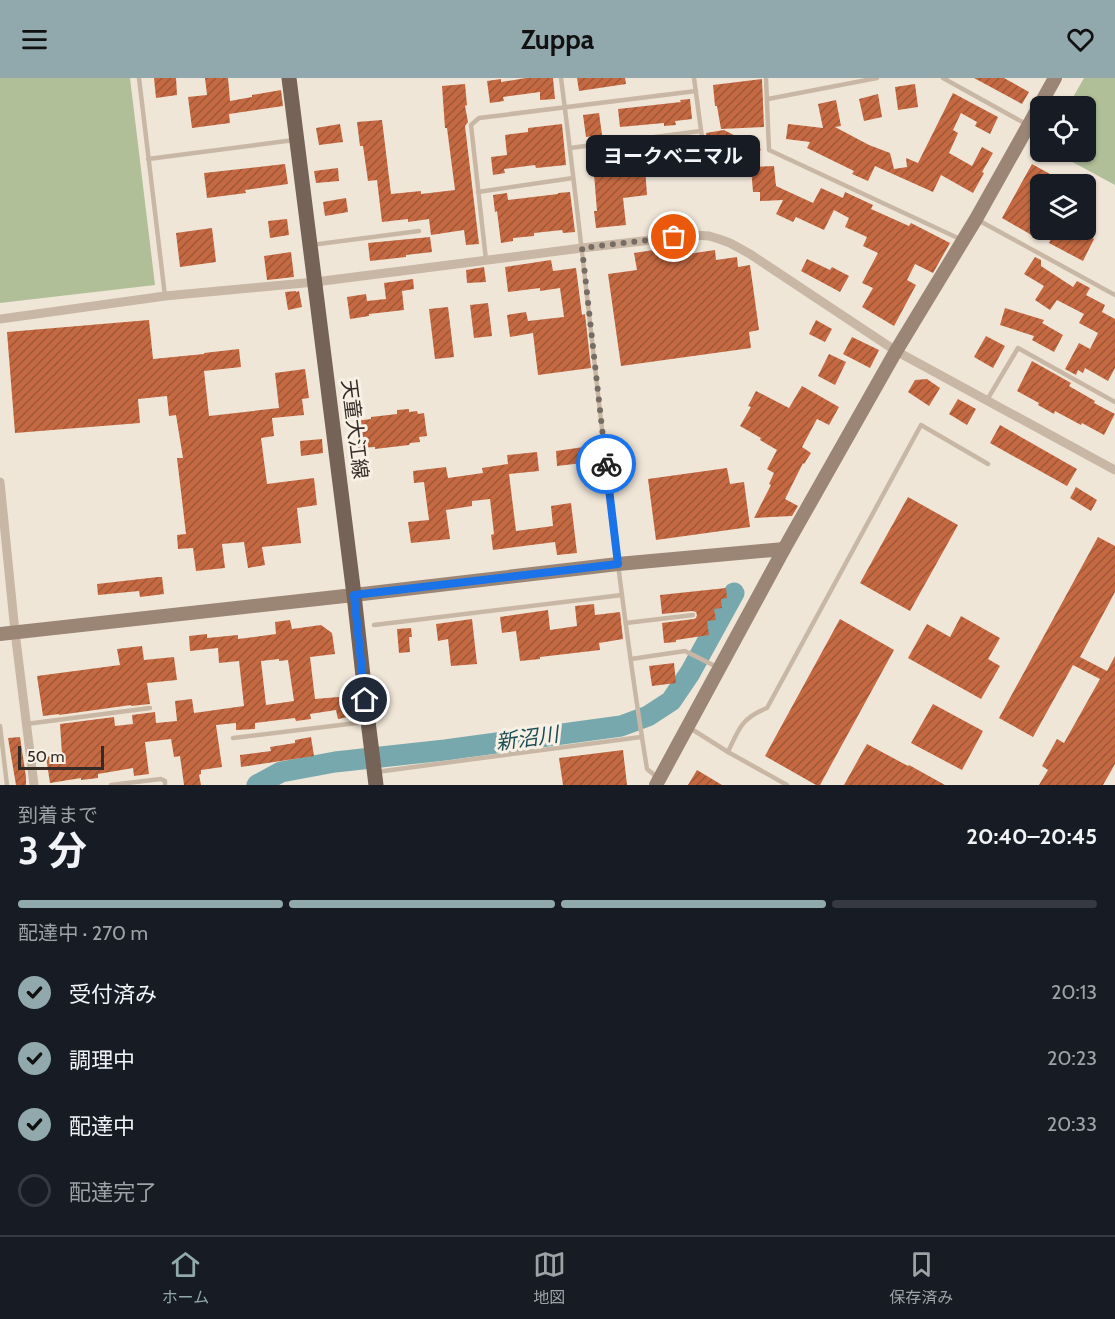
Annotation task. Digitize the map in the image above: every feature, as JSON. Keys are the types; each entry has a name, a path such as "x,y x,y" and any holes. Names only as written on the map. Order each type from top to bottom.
{"main road":[{"name":"天童大江線","path":"290,78 375,778"}],"street":[{"path":"657,782 784,549 896,351 976,219 1055,78"},
{"path":"0,320 165,296 315,282 582,248 695,235 709,236 730,243 750,254 896,351 1115,470"},
{"path":"0,482 15,632 34,785"},
{"path":"0,634 618,564 784,549"}],"lane":[{"path":"139,78 165,296"},
{"path":"561,78 637,709 646,770 657,782"},
{"path":"694,78 705,159"},
{"path":"766,78 769,150 963,241"},
{"path":"768,99 877,78"},
{"path":"943,78 1029,126"},
{"path":"486,260 471,125 479,118 696,91"},
{"path":"570,148 701,131"},
{"path":"148,159 297,140"},
{"path":"478,192 573,178"},
{"path":"976,219 1115,295"},
{"path":"310,245 419,231"},
{"path":"987,400 1018,348 1115,402"},
{"path":"728,752 745,721 767,708 921,425 988,464"},
{"path":"374,625 622,595"},
{"path":"626,623 693,615"},
{"path":"631,658 685,651 720,668"},
{"path":"26,724 150,708"},
{"path":"233,738 368,721"},
{"path":"0,726 7,785"},
{"path":"688,726 728,752 787,785"},
{"path":"375,778 641,737"},
{"path":"111,785 161,778 165,781 165,785"}],"green space":[{"path":"0,78 130,78 155,285 0,303"},
{"path":"1084,78 1115,78 1115,185 1072,162 1096,162 1096,96 1074,96"}],"building":[{"path":"154,78 176,78 177,95 156,98"},
{"path":"205,78 228,78 230,101 281,90 283,106 229,114 230,123 192,128 188,97 207,95"},
{"path":"526,78 553,78 555,99 540,100 540,92 503,97 504,101 490,103 487,81 501,79 501,82"},
{"path":"577,78 625,78 626,84 579,91"},
{"path":"974,78 1004,78 1029,92 1022,104"},
{"path":"762,79 764,127 721,129 713,85"},
{"path":"465,84 468,122 465,126 479,244 466,245 464,230 431,235 429,219 382,222 377,180 368,181 357,122 382,120 391,194 421,191 421,194 455,190 447,128 445,128 442,86"},
{"path":"915,84 918,107 898,110 895,87"},
{"path":"953,93 998,117 990,134 975,126 977,122 961,113 953,130 958,133 949,153 972,166 982,147 993,153 973,193 941,175 933,192 875,166 868,181 852,174 854,171 807,148 810,142 786,139 788,124 823,128 818,104 836,100 841,126 835,127 890,153 894,169 907,167 906,158 918,163"},
{"path":"878,94 882,117 864,121 859,99"},
{"path":"690,99 692,119 675,121 676,125 664,126 664,123 620,127 618,109"},
{"path":"599,113 602,135 586,137 583,115"},
{"path":"340,124 343,142 319,145 316,128"},
{"path":"562,124 566,165 536,168 535,165 504,169 505,173 493,175 491,157 507,155 505,135 528,132 528,128"},
{"path":"724,130 761,149 753,165 744,160 744,143 708,148 706,133"},
{"path":"675,142 675,144 698,143 700,159 645,168 647,195 623,198 626,225 596,228 594,174 589,175 586,154"},
{"path":"285,164 288,184 207,198 204,173"},
{"path":"1032,164 1050,174 1030,174 1030,234 1002,218"},
{"path":"774,166 776,186 813,203 821,188 843,198 845,192 873,205 871,209 909,226 911,223 950,243 933,273 915,264 907,280 916,285 894,326 862,307 873,288 862,283 878,253 863,246 867,237 845,227 849,218 834,210 824,230 796,217 793,222 776,214 783,200 760,201 760,192 753,192 751,167"},
{"path":"338,168 339,181 316,183 314,171"},
{"path":"570,192 575,232 563,233 562,230 534,233 534,236 513,238 513,241 501,243 493,195 507,193 508,200"},
{"path":"346,198 348,212 325,216 323,202"},
{"path":"287,219 289,235 270,238 268,221"},
{"path":"212,228 216,262 180,267 176,233"},
{"path":"430,237 432,252 370,261 368,243"},
{"path":"1050,240 1094,240 1083,261 1049,243"},
{"path":"687,245 688,254 715,250 716,260 737,257 738,267 750,265 759,330 749,332 751,348 621,366 608,274 637,270 634,253"},
{"path":"291,252 294,277 267,280 264,256"},
{"path":"1035,257 1041,260 1041,266 1073,287 1077,281 1090,288 1086,295 1105,305 1102,312 1115,319 1115,368 1108,381 1085,368 1083,373 1078,370 1076,375 1065,369 1079,343 1090,349 1098,333 1079,323 1084,314 1057,300 1050,310 1035,300 1044,286 1024,274"},
{"path":"807,259 830,270 832,267 849,276 840,292 801,271"},
{"path":"551,260 553,271 576,268 582,315 585,314 591,368 538,375 533,333 510,337 507,315 526,312 528,321 564,317 560,288 508,292 505,267"},
{"path":"484,267 486,282 467,283 466,270"},
{"path":"413,279 414,289 402,291 404,310 369,314 369,316 350,319 347,297 366,294 367,301 386,299 384,283"},
{"path":"299,291 302,307 288,310 285,292"},
{"path":"488,303 492,336 474,338 470,305"},
{"path":"448,307 454,357 435,359 429,309"},
{"path":"1005,308 1044,320 1042,323 1063,335 1054,352 1032,340 1034,336 1000,325"},
{"path":"149,320 153,359 239,349 241,367 204,371 209,416 279,408 275,373 305,369 309,398 302,399 304,415 272,418 274,436 261,438 267,484 314,478 317,505 297,508 301,543 262,547 265,565 248,568 244,542 222,544 225,568 196,571 193,548 178,549 177,535 186,534 177,458 183,458 176,415 169,416 167,396 138,399 140,423 15,433 7,332"},
{"path":"816,320 832,329 825,342 809,334"},
{"path":"986,336 1005,346 993,368 974,357"},
{"path":"852,337 879,350 870,368 843,354"},
{"path":"829,354 846,362 835,385 818,376"},
{"path":"1032,361 1071,383 1069,386 1115,414 1104,435 1055,411 1054,414 1017,391"},
{"path":"927,379 940,388 929,406 908,392 915,380"},
{"path":"802,386 839,407 829,425 817,419 802,447 811,453 803,463 785,499 798,506 792,516 754,518 771,485 769,484 774,473 767,469 777,450 740,426 751,407 748,406 756,391 789,408"},
{"path":"958,399 976,409 967,425 949,414"},
{"path":"409,409 409,412 424,413 427,436 419,437 420,442 375,449 375,447 358,448 355,421 397,414 397,410"},
{"path":"1000,425 1077,469 1067,486 990,443"},
{"path":"322,439 323,453 301,456 300,441"},
{"path":"598,445 600,461 557,466 556,451"},
{"path":"537,452 539,471 509,474 516,531 553,526 551,506 571,503 577,553 557,555 555,542 493,550 491,535 494,534 490,499 472,501 472,506 446,510 450,539 411,543 408,522 429,520 424,482 414,483 413,471 446,467 448,478 483,473 482,468 508,464 507,455"},
{"path":"727,468 730,484 744,482 750,527 656,540 648,479"},
{"path":"1076,487 1097,500 1091,511 1070,498"},
{"path":"908,497 958,525 910,611 860,583"},
{"path":"1098,537 1115,546 1115,592 1080,657 1107,671 1115,656 1115,764 1103,785 1039,785 1048,770 1042,766 1057,739 1064,743 1100,679 1073,665 1033,737 999,718"},
{"path":"162,577 164,594 140,597 139,591 98,595 97,584"},
{"path":"726,588 727,598 721,599 722,608 714,609 716,620 707,621 709,635 664,643 662,623 694,619 697,615 692,611 662,614 660,595"},
{"path":"594,604 595,615 620,612 623,639 599,643 600,650 520,661 516,631 502,633 500,617 548,610 550,630 577,626 575,606"},
{"path":"961,616 1000,638 988,659 1000,666 981,699 908,658 927,624 950,637"},
{"path":"472,619 477,664 451,666 448,639 438,641 436,624"},
{"path":"840,619 894,650 820,785 816,785 765,756"},
{"path":"290,620 292,629 321,625 332,633 335,654 310,657 315,699 350,696 353,716 338,719 336,710 310,714 311,719 296,721 295,718 255,723 255,729 236,730 236,723 216,725 222,767 201,770 199,775 201,785 184,785 180,756 174,757 171,739 145,742 149,774 134,776 133,768 98,774 98,778 50,783 46,757 62,754 60,724 114,717 115,726 133,724 132,715 155,712 156,723 177,721 175,701 192,699 194,713 244,706 239,661 219,663 218,648 190,651 189,636 207,634 207,638 238,635 238,639 276,634 275,622","holes":["279,659 279,661 288,660 294,701 266,705 261,661"]},
{"path":"411,628 410,652 399,653 397,629"},
{"path":"142,646 144,660 174,657 177,680 147,683 150,704 43,716 37,676 120,665 117,649"},
{"path":"674,663 676,683 652,686 649,666"},
{"path":"933,704 983,731 962,770 911,743"},
{"path":"20,737 26,785 16,785 8,738"},
{"path":"311,737 314,756 241,767 240,755 271,751 270,747 295,743 295,740"},
{"path":"867,744 909,765 945,785 844,785"},
{"path":"623,750 627,785 563,785 559,758"},
{"path":"697,770 722,785 688,785"}],"waterway":[{"name":"新沼川","path":"257,785 281,772 335,762 445,750 621,726 648,716 671,701 690,673 734,593"}],"way so far":[{"path":"606,464 582,248 674,237"}],"place":[{"name":"ヨークベニマル","path":"674,237"}],"route":[{"path":"365,700 354,595 618,564 606,464"}]}
